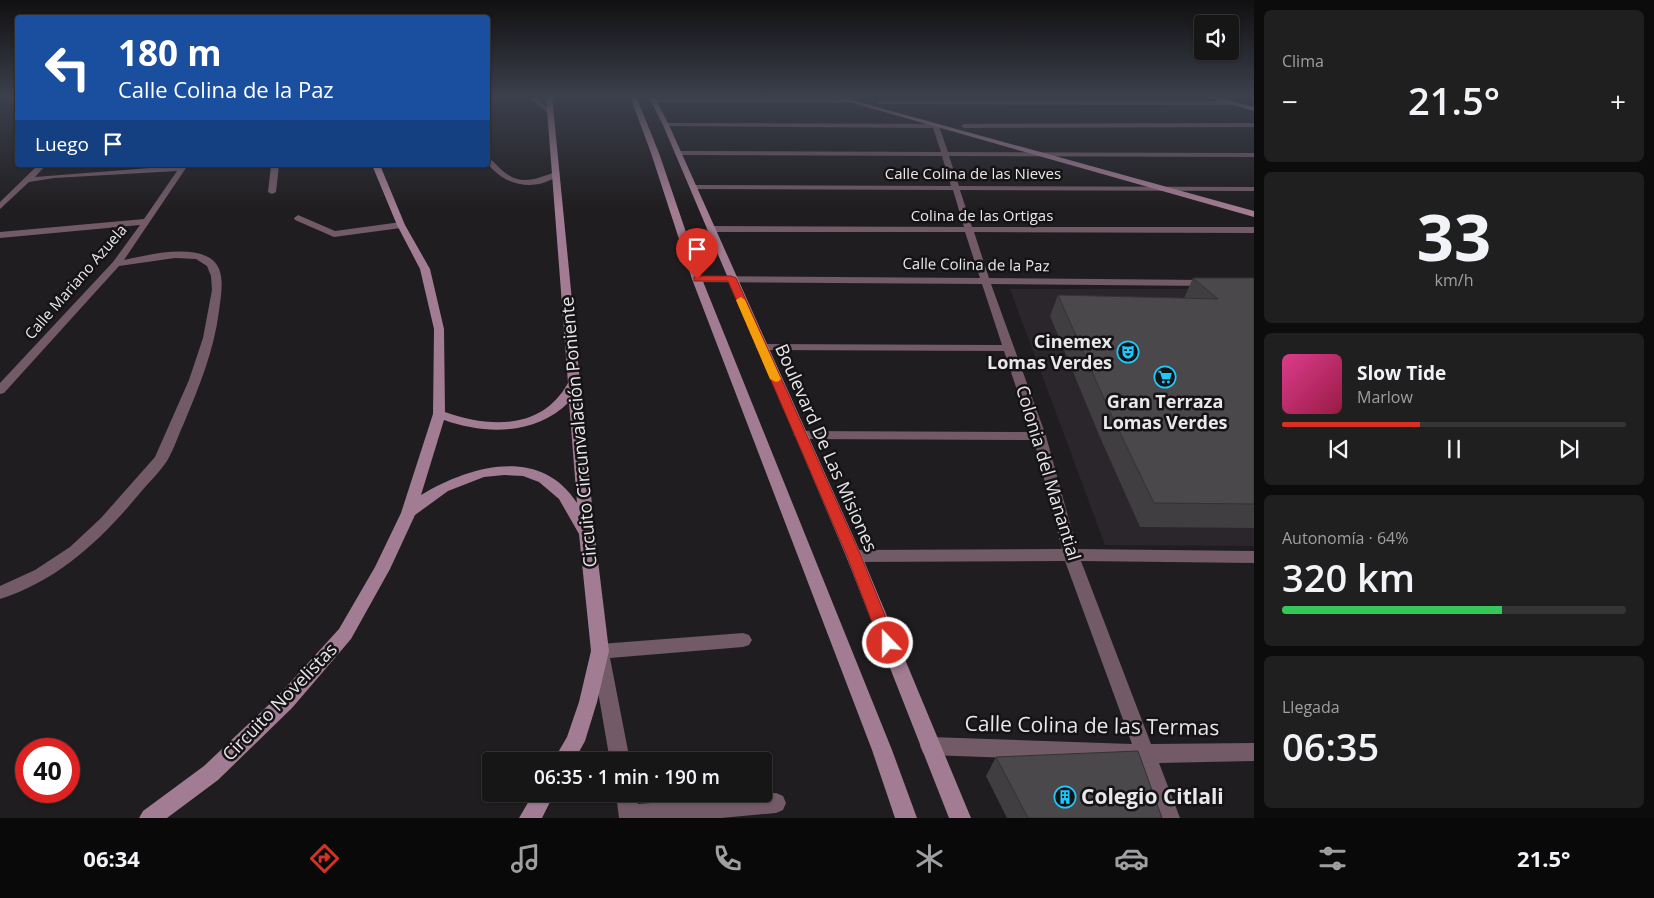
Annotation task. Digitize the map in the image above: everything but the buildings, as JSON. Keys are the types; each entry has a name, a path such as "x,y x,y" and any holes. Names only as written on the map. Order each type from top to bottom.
{"main road":[{"name":"Circuito Circunvalación Poniente","path":"553,134 587,536 600,651 588,702 578,733 568,752"},
{"path":"648,134 697,279 906,818"},
{"name":"Boulevard De Las Misiones","path":"670,134 731,278 854,556 960,818"},
{"path":"967,134 1254,214"},
{"path":"994,134 1229,198"},
{"name":"Circuito Novelistas","path":"150,818 211,773 285,702 345,634 382,569 408,513 439,414 439,329 425,269 401,225 377,167"},
{"path":"439,414 453,421 481,426 516,426 540,418 560,405 572,389 575,381"},
{"path":"408,513 431,494 458,481 488,472 519,470 535,474 559,489 569,502 587,536"},
{"path":"530,818 539,802"}],"street":[{"name":"Colonia del Manantial","path":"938,134 985,280 1039,436 1071,554 1169,818"},
{"path":"678,153 1254,155"},
{"path":"490,163 498,174 506,179 517,182 539,181 556,174"},
{"path":"0,207 4,200 40,167"},
{"path":"27,180 54,176 183,167"},
{"name":"Calle Mariano Azuela","path":"0,390 116,264 148,221 183,167"},
{"path":"272,192 275,167"},
{"name":"Calle Colina de las Nieves","path":"693,188 1254,189"},
{"path":"298,218 334,234 401,225"},
{"path":"0,235 122,225 148,221"},
{"name":"Colina de las Ortigas","path":"710,229 1254,230"},
{"path":"0,593 24,584 70,557 114,514 163,457 195,381 213,322 218,281 212,265 205,259 174,255 116,264"},
{"name":"Calle Colina de la Paz","path":"697,279 1214,283"},
{"path":"762,347 1010,348"},
{"path":"800,435 1039,436"},
{"path":"854,556 1071,554 1254,557"},
{"path":"618,752 600,651 743,640"},
{"name":"Calle Colina de las Termas","path":"930,746 1146,754 1254,752"},
{"path":"627,802 630,816 776,803"}],"shaded area":[{"name":"Gran Terraza Lomas Verdes","path":"1010,289 1254,289 1254,546 1105,545"}],"slow traffic":[{"path":"741,300 776,379"}],"place":[{"name":"Cinemex Lomas Verdes","path":"1128,352"},
{"name":"Gran Terraza Lomas Verdes","path":"1165,377"},
{"name":"Colegio Citlali","path":"1065,797"}],"route":[{"path":"697,279 731,278 854,556 888,643"}]}
